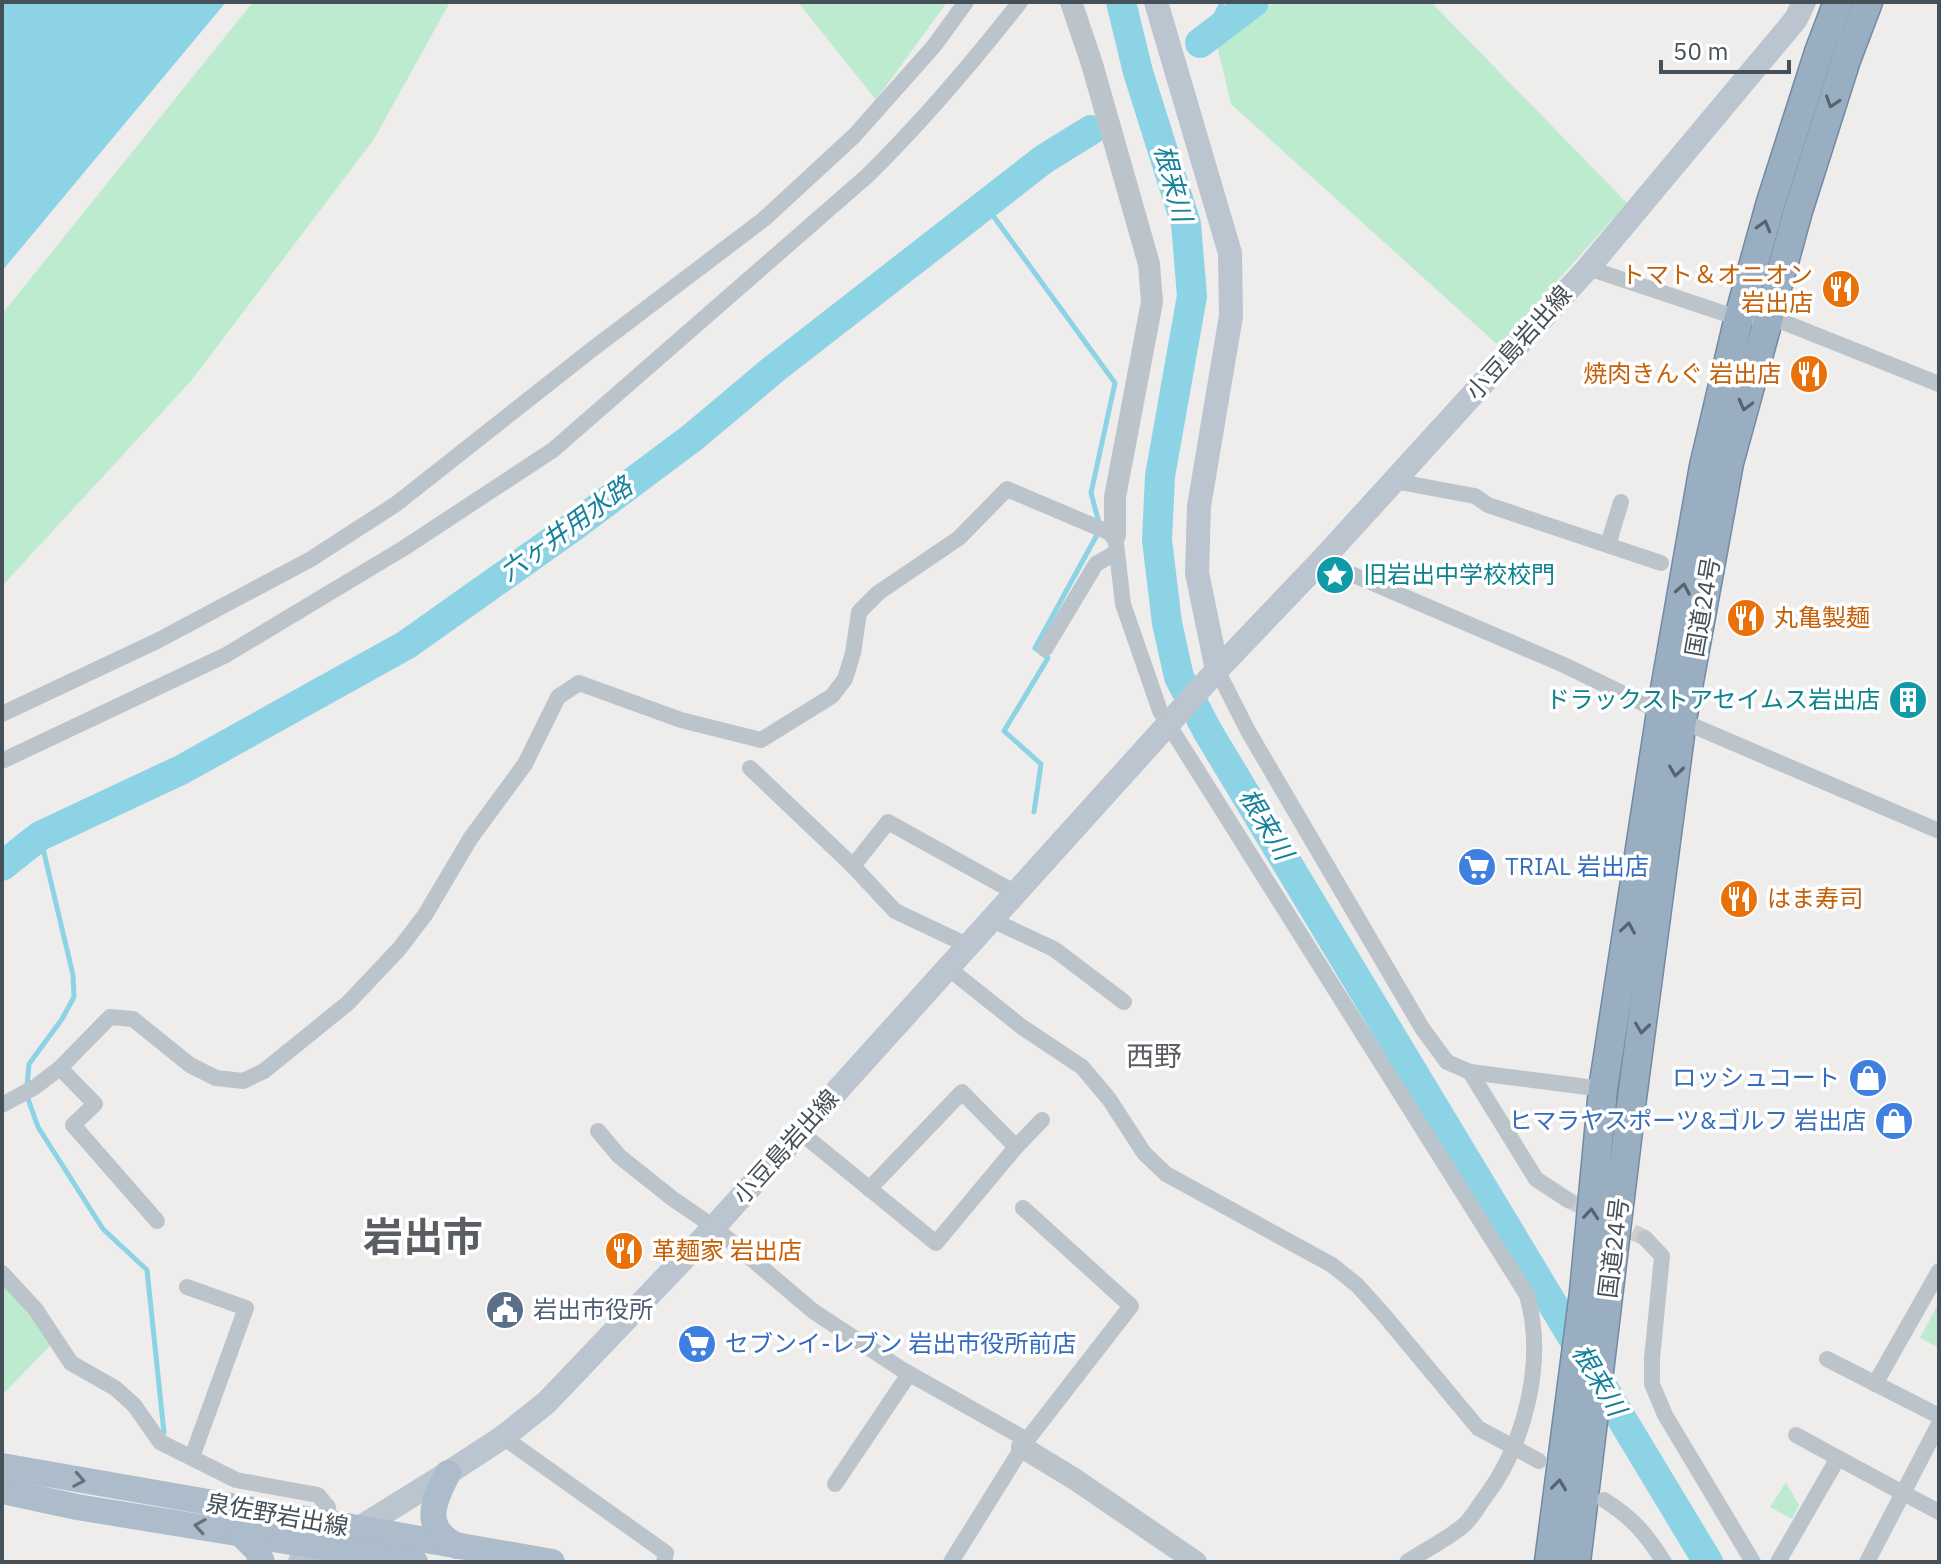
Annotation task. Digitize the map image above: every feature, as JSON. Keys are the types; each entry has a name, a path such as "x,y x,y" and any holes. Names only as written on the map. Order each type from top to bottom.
{"highway":[{"name":"国道24号","path":"1576,1562 1605,1328 1672,716 1704,466 1739,317 1771,202 1838,2"},
{"name":"国道24号","path":"1549,1562 1584,1292 1603,1089 1672,716 1729,463 1768,316 1817,151 1868,2"}],"main road":[{"path":"1156,2 1230,253 1231,316 1199,506 1197,573 1211,676"},
{"name":"小豆島岩出線","path":"358,1529 503,1437 546,1403 714,1227 1211,676 1321,561 1588,268 1796,19 1804,2"},
{"name":"泉佐野岩出線","path":"2,1466 328,1536 415,1562"},
{"path":"448,1473 433,1503 434,1523 442,1538 457,1546"},
{"name":"泉佐野岩出線","path":"2,1491 77,1507 240,1533 328,1536 358,1529 552,1562"},
{"path":"240,1533 257,1550 262,1562"},
{"path":"300,1562 328,1536"}],"street":[{"path":"2,714 171,634 311,559 396,504 764,219 854,136 934,46 966,2"},
{"path":"2,761 226,655 404,548 553,450 867,176 911,133 963,74 1020,2"},
{"path":"1071,2 1092,64 1149,264 1152,302 1115,497 1116,544 1123,604 1160,711 1172,719 1527,1295 1534,1320 1533,1362 1523,1425 1497,1482 1465,1524 1407,1562"},
{"path":"1588,268 1739,317 1768,316 1939,384"},
{"path":"1394,481 1475,496 1488,505 1661,563"},
{"path":"2,1105 35,1087 60,1068 110,1017 133,1019 190,1065 216,1078 243,1081 264,1071 348,1003 399,949 425,915 470,839 525,764 558,697 579,683 681,720 761,740 832,696 845,679 853,653 859,612 878,593 959,538 1007,489 1116,544"},
{"path":"1608,545 1621,502"},
{"path":"1045,649 1096,564 1116,544"},
{"path":"1321,561 1939,831"},
{"path":"1211,676 1248,731 1422,1028 1447,1062 1470,1072 1603,1089"},
{"path":"750,768 853,866 895,911 969,946"},
{"path":"853,866 888,822 1016,893"},
{"path":"992,920 1054,949 1124,1002"},
{"path":"948,968 1022,1027 1082,1067 1109,1099 1144,1153 1166,1174 1332,1265 1357,1285 1478,1428 1539,1461"},
{"path":"60,1068 95,1104 73,1125 157,1221"},
{"path":"1470,1072 1536,1179 1568,1200"},
{"path":"869,1189 962,1092 1016,1147"},
{"path":"800,1132 936,1243 1042,1120"},
{"path":"598,1131 619,1156 714,1227 813,1311 909,1374 1024,1443 1196,1562"},
{"path":"951,1562 1024,1443 1131,1306 1023,1208"},
{"path":"1645,1238 1662,1256 1652,1384 1665,1415 1753,1562"},
{"path":"1875,1384 1939,1271"},
{"path":"2,1273 36,1310 71,1363 115,1388 134,1405 160,1442 236,1480 318,1495 328,1507 328,1536"},
{"path":"187,1287 246,1308 192,1457"},
{"path":"1827,1359 1939,1416"},
{"path":"835,1484 909,1374"},
{"path":"1867,1562 1939,1424"},
{"path":"1796,1435 1939,1512"},
{"path":"503,1437 666,1553 664,1562"},
{"path":"1778,1562 1838,1458"},
{"path":"1604,1500 1628,1515 1664,1562"}],"green space":[{"path":"253,2 450,2 374,139 191,381 2,586 2,314"},
{"path":"798,2 947,2 876,100"},
{"path":"1275,2 1431,2 1627,203 1499,346 1231,104 1217,45"},
{"path":"2,1269 50,1346 2,1395"},
{"path":"1939,1302 1939,1348 1920,1338"},
{"path":"1786,1482 1799,1505 1792,1519 1770,1507"}],"water":[{"path":"2,2 226,2 2,271"}],"waterway":[{"name":"根来川","path":"1121,2 1138,72 1186,224 1192,296 1160,476 1157,540 1167,623 1179,677 1208,732 1708,1562"},
{"path":"1200,43 1223,2"},
{"name":"六ヶ井用水路","path":"1200,43 1254,2"},
{"name":"六ヶ井用水路","path":"2,866 40,836 181,770 406,645 693,437 774,369 1044,159 1091,130"},
{"path":"986,206 1115,383 1091,493 1099,523"},
{"path":"1034,812 1041,764 1004,731 1048,658 1035,648 1098,533"},
{"path":"27,1086 29,1064 74,997 73,975 40,836"},
{"path":"27,1096 38,1127 103,1229 147,1270 164,1433"}],"tunnel":[{"path":"1568,1200 1645,1238"}],"place":[{"name":"トマト＆オニオン 岩出店","path":"1841,289"},
{"name":"焼肉きんぐ 岩出店","path":"1809,374"},
{"name":"旧岩出中学校校門","path":"1335,575"},
{"name":"丸亀製麺","path":"1746,618"},
{"name":"ドラックストアセイムス岩出店","path":"1908,700"},
{"name":"TRIAL 岩出店","path":"1477,867"},
{"name":"はま寿司","path":"1739,899"},
{"name":"ロッシュコート","path":"1868,1078"},
{"name":"ヒマラヤスポーツ&ゴルフ 岩出店","path":"1894,1121"},
{"name":"革麺家 岩出店","path":"624,1251"},
{"name":"岩出市役所","path":"505,1310"},
{"name":"セブンイ-レブン 岩出市役所前店","path":"697,1344"}],"district":[{"name":"西野","path":"1154,1056"},
{"name":"岩出市","path":"423,1237"}]}
